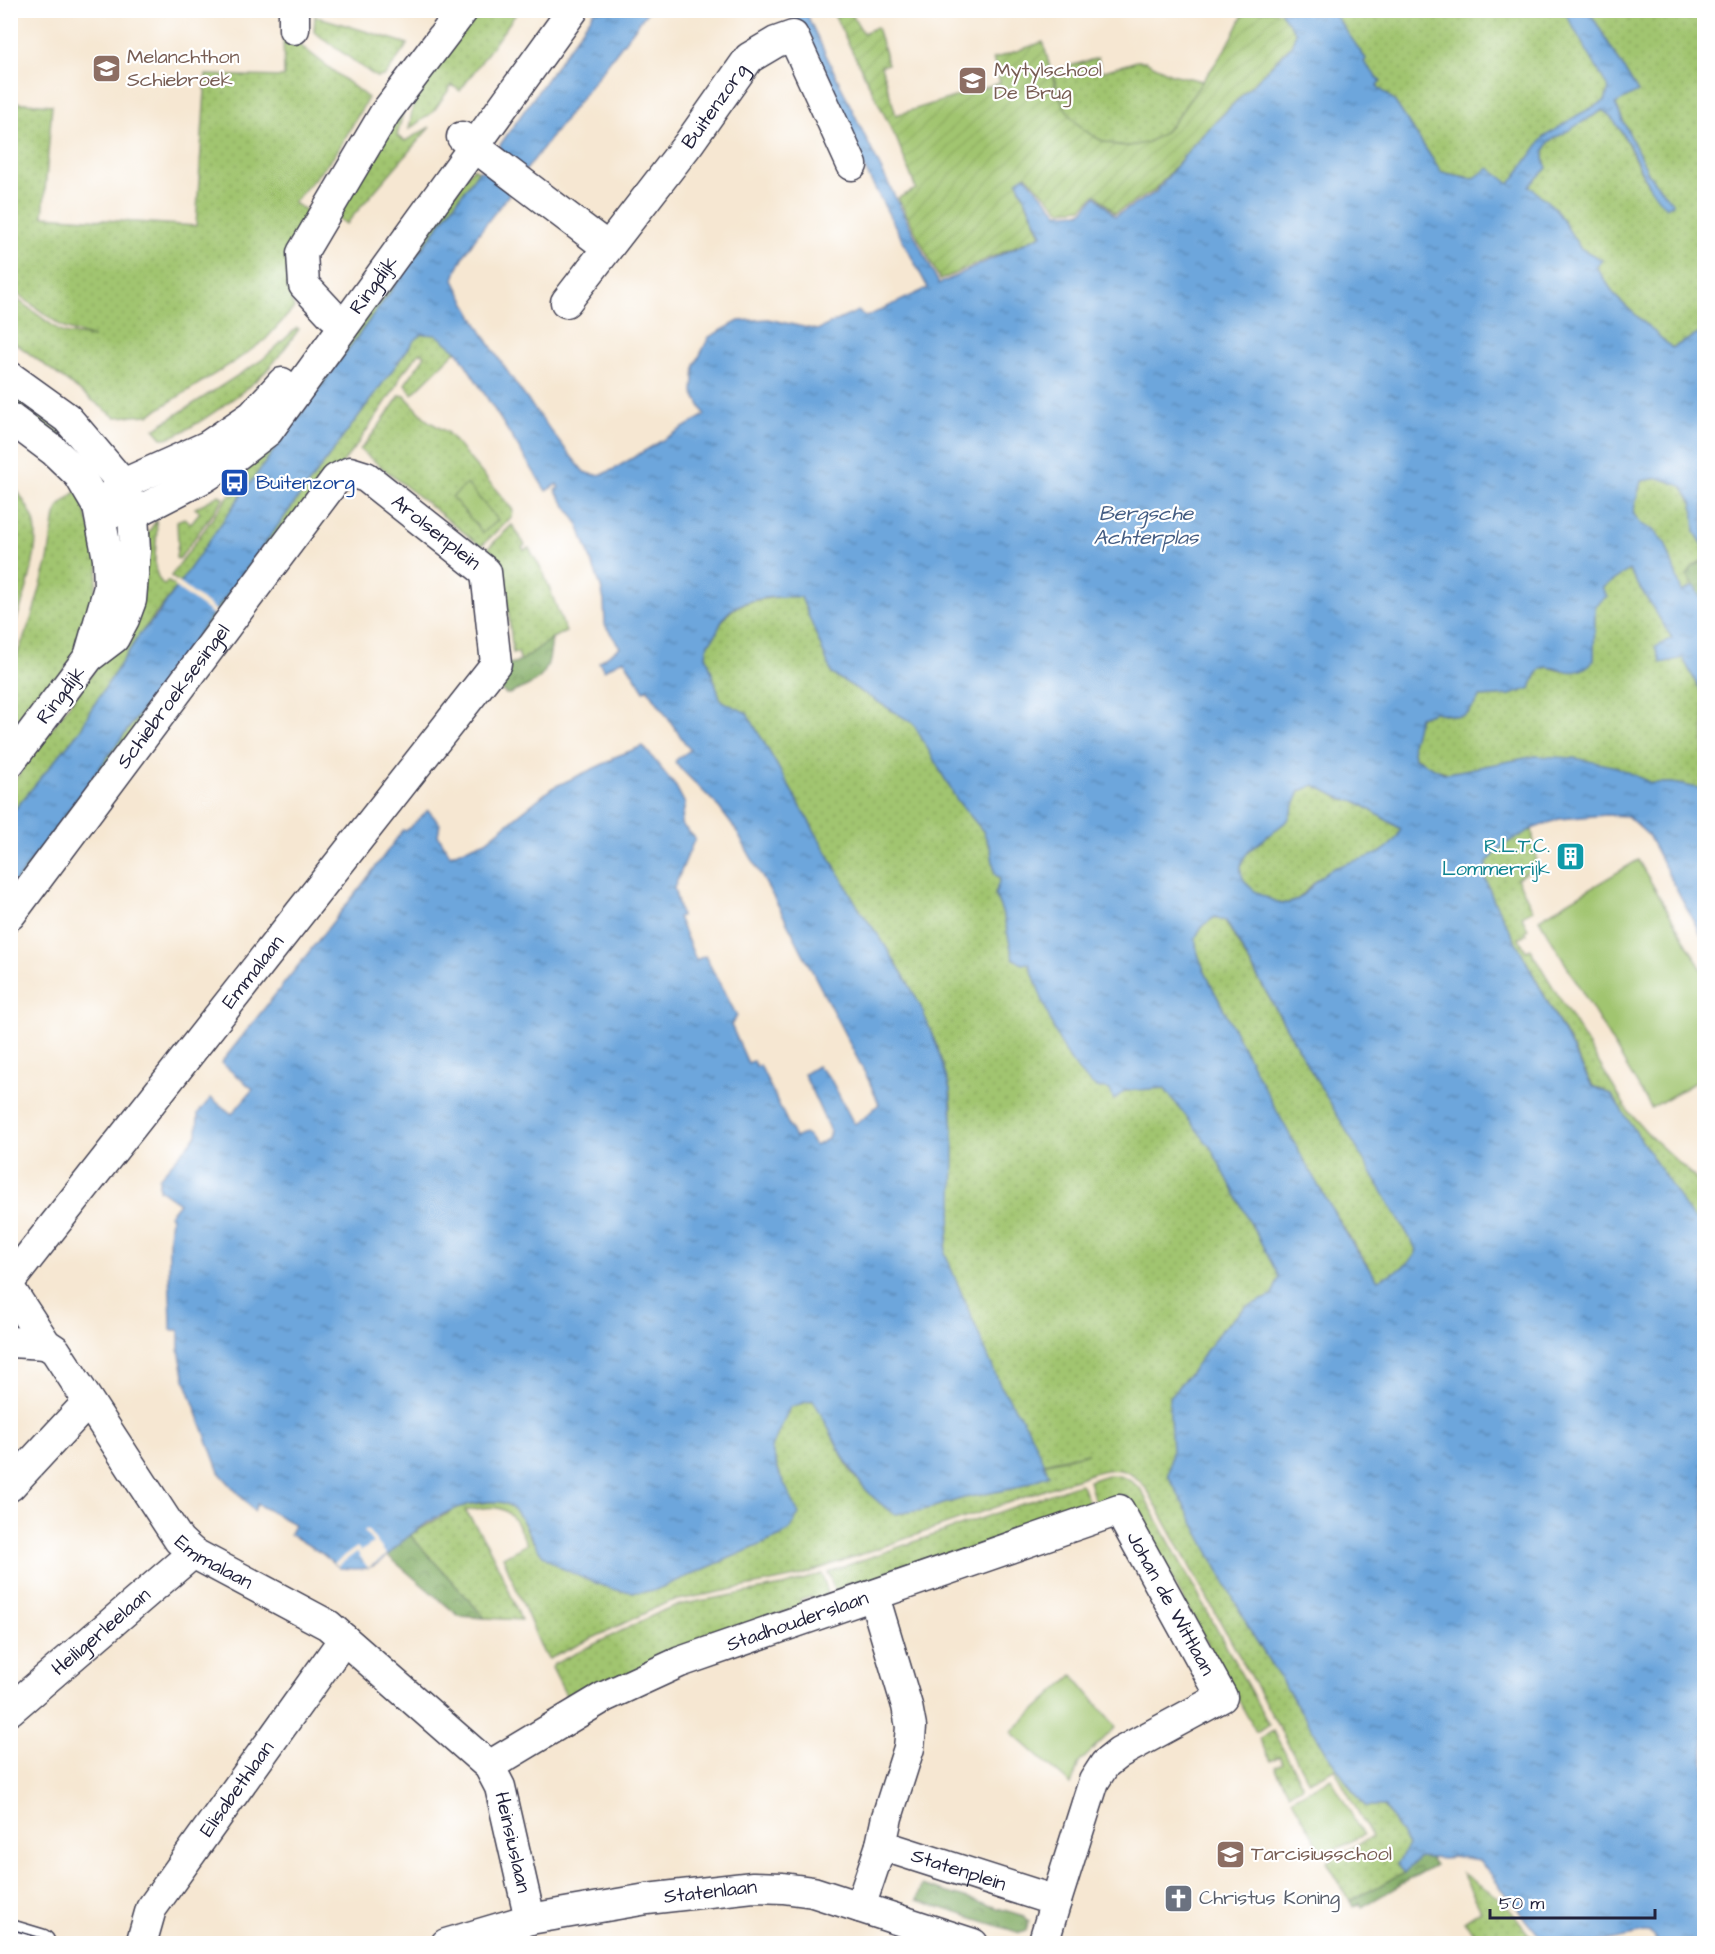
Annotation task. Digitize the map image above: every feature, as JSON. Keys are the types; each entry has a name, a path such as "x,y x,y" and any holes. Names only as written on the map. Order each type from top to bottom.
{"street":[{"path":"338,320 304,285 302,253 385,113 463,10"},
{"name":"Ringdijk","path":"474,146 554,10"},
{"name":"Ringdijk","path":"133,514 203,478 268,431 338,320 371,260 474,146 573,10"},
{"name":"Buitenzorg","path":"566,302 688,143 749,58 776,42 793,36 852,165"},
{"path":"474,146 607,247"},
{"name":"Ringdijk","path":"89,657 108,587 108,559 98,507 123,484 208,446 252,416 338,320"},
{"path":"10,377 67,418 123,484"},
{"path":"10,418 54,450 79,475 98,507 133,514"},
{"name":"Arolsenplein","path":"336,479 350,472 366,477 486,572 496,664"},
{"name":"Schiebroeksesingel","path":"10,915 336,479"},
{"name":"Ringdijk","path":"10,762 89,657 114,638 124,619 130,600 135,552 133,514 123,484"},
{"name":"Emmalaan","path":"10,1281 496,664"},
{"name":"Emmalaan","path":"10,1289 46,1344 55,1350 179,1540 193,1553 328,1625 489,1766"},
{"path":"10,1342 46,1344"},
{"path":"10,1486 88,1402"},
{"name":"Stadhouderslaan","path":"489,1766 604,1697 680,1662 1119,1510"},
{"name":"Johan de Wittlaan","path":"1056,1901 1094,1781 1105,1764 1119,1753 1222,1697 1119,1510"},
{"name":"Heiligerleelaan","path":"10,1710 193,1553"},
{"path":"860,1907 909,1748 912,1727 908,1706 874,1596"},
{"name":"Elisabethlaan","path":"141,1944 151,1909 344,1639"},
{"name":"Heinsiuslaan","path":"489,1766 500,1787 530,1919"},
{"name":"Statenplein","path":"880,1845 1056,1901"},
{"name":"Statenlaan","path":"446,1944 530,1919 647,1899 753,1887 813,1892 860,1907 905,1933 973,1944"},
{"path":"1043,1944 1056,1901"},
{"path":"10,1935 40,1944"}],"green space":[{"path":"478,11 518,11 460,91 452,85 433,112 409,129 414,99"},
{"path":"832,11 850,11 863,33 877,27 888,64 881,66 896,115 1000,83 993,59 1043,42 1056,89 1071,117 1094,136 1121,146 1149,141 1163,133 1173,123 1224,52 1244,11 1280,11 1296,33 1291,46 1194,144 1154,191 1115,213 1096,194 1082,208 1060,210 1026,175 1017,182 1041,235 940,280 898,198 916,189 897,140"},
{"path":"1332,11 1564,11 1609,89 1605,101 1544,137 1510,185 1441,172 1395,102 1377,86 1381,82 1363,62 1366,59"},
{"path":"1589,11 1704,11 1704,331 1672,348 1617,298 1596,267 1602,260 1580,248 1555,208 1529,186 1547,168 1544,154 1550,141 1603,110 1618,126 1647,183 1672,204 1649,175 1615,103 1638,92"},
{"path":"315,16 408,44 385,76 376,77 314,32"},
{"path":"283,35 292,35 300,45 368,98 335,155 293,203 312,213 292,241 287,282 294,308 265,340 149,415 115,417 11,340 11,295 63,333 94,337 64,328 11,289 11,102 52,105 43,216 196,226 206,75 284,77"},
{"path":"1098,58 1101,72 1137,61 1145,61 1171,74 1203,81 1163,133 1149,141 1120,146 1092,136 1080,127 1062,102 1052,71"},
{"path":"404,109 397,136 405,141 430,127 346,224 332,215"},
{"path":"473,168 479,171 237,501 180,583 171,576 230,494 233,496 240,486 236,482 261,456"},
{"path":"297,328 299,329 291,340 264,373 214,412 184,431 171,436 162,438 154,429 262,360"},
{"path":"426,333 437,335 458,352 455,352 412,394 405,384 425,356 420,352 401,375 396,387 356,446 220,613 216,610 413,342"},
{"path":"10,393 79,445 71,451 11,405"},
{"path":"400,395 405,396 428,421 447,432 513,510 512,517 481,546 360,450"},
{"path":"1659,478 1682,486 1693,504 1695,532 1704,547 1704,561 1699,562 1687,576 1694,586 1682,593 1665,543 1653,530 1641,525 1633,513 1641,481"},
{"path":"11,482 33,518 36,544 30,576 11,635"},
{"path":"467,484 498,520 483,533 452,497"},
{"path":"78,490 100,557 89,635 11,745 11,670 32,617 48,560 55,515 59,506"},
{"path":"219,495 224,498 179,559 176,558 177,521 184,518 191,523 200,512 195,508"},
{"path":"156,521 156,571 164,585 167,581 177,587 140,634 90,711 81,729 11,814 11,785 94,671 146,536"},
{"path":"512,525 525,545 522,547 524,550 529,548 544,574 566,632 552,638 521,662 518,652 513,653 503,563 486,550"},
{"path":"1704,561 1704,605 1687,576 1693,566"},
{"path":"1629,570 1673,639 1704,698 1704,789 1672,783 1651,783 1536,756 1449,773 1435,769 1414,757 1412,744 1419,717 1434,712 1456,716 1469,712 1480,697 1510,695 1531,688 1542,668 1547,667 1566,672 1594,660 1595,606 1602,588"},
{"path":"787,596 801,597 832,674 913,723 957,800 983,831 991,850 995,874 1000,879 995,894 1004,917 1013,958 1029,963 1052,1024 1070,1060 1124,1091 1164,1088 1211,1148 1279,1277 1272,1296 1246,1307 1221,1330 1191,1372 1169,1397 1172,1451 1168,1475 1254,1637 1340,1773 1365,1806 1384,1806 1409,1846 1397,1864 1405,1873 1350,1901 1327,1862 1372,1837 1334,1769 1309,1782 1148,1491 1135,1477 1121,1470 1105,1470 1087,1475 796,1577 668,1602 549,1659 543,1652 503,1557 527,1544 510,1515 498,1508 465,1511 490,1550 521,1620 485,1618 410,1535 462,1505 500,1501 512,1507 521,1517 532,1541 584,1577 620,1591 653,1591 781,1536 780,1474 771,1448 790,1407 814,1400 849,1469 895,1514 923,1510 964,1498 1016,1488 1048,1475 1044,1464 1088,1453 1043,1463 1028,1428 1000,1385 945,1254 951,1216 952,1106 950,1090 938,1049 920,1005 907,981 861,912 747,713 721,701 706,655 708,643 723,620 735,608 752,601"},
{"path":"213,614 222,622 11,905 11,888"},
{"path":"552,638 549,661 537,680 509,694 496,686 506,665 521,661"},
{"path":"1314,785 1340,798 1356,801 1401,829 1386,849 1375,856 1317,880 1294,901 1284,903 1271,900 1248,886 1241,873 1241,866 1250,850 1288,820 1300,791"},
{"path":"1532,829 1537,866 1517,878 1533,910 1522,916 1528,929 1525,931 1527,934 1519,938 1526,951 1530,949 1628,1111 1651,1137 1694,1177 1704,1190 1704,1234 1699,1222 1691,1217 1611,1094 1593,1086 1493,899 1485,875 1486,864 1495,851"},
{"path":"1638,860 1704,973 1704,1077 1651,1108 1539,919"},
{"path":"1215,917 1225,921 1417,1250 1406,1265 1378,1281 1298,1151 1205,971 1196,940 1201,928"},
{"path":"1107,1475 1126,1478 1141,1490 1269,1725 1256,1732 1126,1495 1096,1505 1089,1481"},
{"path":"1079,1484 1083,1487 1090,1507 902,1572 900,1567 888,1571 890,1576 859,1587 856,1581 845,1585 847,1591 836,1594 828,1572"},
{"path":"410,1535 485,1618 459,1616 387,1555"},
{"path":"822,1574 829,1597 813,1602 811,1597 800,1600 802,1606 717,1635 715,1630 705,1633 707,1639 570,1703 552,1668 554,1664 678,1605 783,1586"},
{"path":"1073,1675 1116,1727 1079,1763 1071,1785 1011,1732"},
{"path":"1273,1731 1303,1786 1289,1793 1275,1767 1283,1763 1279,1756 1271,1761 1259,1739"},
{"path":"1331,1778 1363,1835 1324,1856 1292,1799"},
{"path":"1419,1857 1430,1858 1435,1865 1362,1907 1360,1903 1353,1907 1350,1901 1405,1873"},
{"path":"1462,1873 1501,1899 1537,1943 1482,1943 1464,1921 1481,1910"},
{"path":"922,1885 1024,1916 1029,1921 1026,1931 1020,1933 917,1900"}],"water":[{"path":"595,11 648,11 526,170 502,159 500,145"},
{"name":"Bergsche Achterplas","path":"791,11 805,11 939,284 1042,235 1017,181 1025,176 1058,213 1082,212 1096,196 1115,216 1155,193 1194,144 1291,46 1296,33 1280,11 1332,11 1366,59 1364,62 1381,82 1377,86 1395,102 1441,172 1473,179 1489,168 1510,184 1544,137 1605,101 1609,89 1564,11 1589,11 1638,92 1615,104 1649,175 1673,204 1666,208 1656,195 1618,126 1603,110 1550,141 1544,154 1547,168 1529,186 1555,208 1580,248 1602,260 1596,267 1617,298 1672,348 1704,331 1704,547 1695,532 1693,504 1682,486 1659,478 1641,481 1633,513 1641,524 1653,530 1665,543 1682,592 1694,586 1704,605 1704,698 1683,658 1661,663 1655,647 1672,638 1629,570 1602,588 1607,596 1595,606 1594,660 1585,668 1569,671 1548,667 1542,669 1536,676 1531,688 1510,695 1480,697 1464,715 1434,712 1419,717 1412,744 1414,758 1444,773 1536,756 1574,758 1617,767 1651,783 1672,783 1704,789 1704,941 1648,835 1627,816 1606,815 1559,819 1532,829 1505,844 1487,862 1485,878 1493,899 1592,1086 1611,1094 1691,1216 1699,1222 1704,1234 1704,1943 1658,1943 1649,1932 1596,1943 1545,1943 1479,1860 1452,1856 1445,1859 1419,1857 1405,1873 1397,1864 1408,1846 1385,1806 1365,1806 1340,1773 1254,1637 1168,1475 1172,1451 1169,1397 1191,1372 1221,1330 1246,1307 1272,1296 1279,1277 1211,1148 1164,1088 1124,1091 1114,1100 1110,1090 1093,1085 1071,1060 1054,1029 1029,963 1022,964 1013,958 1004,917 995,894 1000,879 995,874 991,850 983,831 957,800 913,723 832,674 801,597 760,599 740,604 725,616 714,638 708,643 706,655 721,701 747,713 861,912 879,936 920,1005 938,1049 950,1090 954,1149 953,1205 945,1254 1000,1385 1028,1428 1049,1475 1016,1488 964,1498 923,1510 895,1514 879,1503 856,1477 813,1400 790,1407 771,1448 780,1475 799,1514 791,1528 781,1536 653,1591 637,1592 604,1586 580,1577 549,1560 538,1548 519,1515 506,1504 498,1502 460,1507 435,1518 413,1533 377,1564 361,1569 340,1568 290,1534 294,1524 257,1504 254,1511 219,1472 185,1380 179,1350 179,1330 171,1330 169,1260 171,1218 169,1215 179,1203 159,1189 159,1178 197,1135 198,1113 211,1098 232,1114 253,1089 221,1063 403,830 406,831 428,810 440,824 438,835 450,855 486,841 552,788 612,758 643,746 676,787 685,804 681,824 695,838 674,888 681,916 678,917 696,960 705,956 737,1016 731,1025 748,1063 753,1061 757,1067 760,1065 795,1138 804,1134 815,1146 828,1139 830,1131 804,1074 817,1066 830,1078 854,1124 879,1104 779,907 735,829 717,805 675,763 690,750 648,689 644,691 624,659 604,670 599,662 620,647 605,625 601,587 577,522 555,490 559,487 557,484 546,491 458,352 437,335 422,334 413,342 11,888 11,814 81,729 90,711 140,634 156,617 237,501 479,171 492,171 511,192 470,247 454,280 482,332 530,404 584,472 596,475 614,469 705,415 693,392 695,365 709,337 739,321 768,319 817,330 858,311 866,317 928,288 861,162","holes":["1314,785 1340,798 1356,801 1401,829 1395,840 1379,853 1328,871 1295,901 1282,903 1256,892 1249,886 1241,874 1241,866 1250,850 1288,820 1300,791","1215,917 1226,921 1417,1250 1411,1260 1395,1272 1378,1280 1362,1260 1250,1061 1205,971 1196,945 1201,928"]}],"pier":[{"path":"177,581 218,612 215,616 174,586"},
{"path":"367,1529 387,1555 368,1568 357,1552 338,1566 334,1563 357,1547 361,1551 373,1543 364,1531"}],"tram line":[{"path":"10,1929 62,1944"},
{"path":"10,1939 28,1944"}],"place":[{"name":"Melanchthon Schiebroek","path":"106,68"},
{"name":"Mytylschool De Brug","path":"973,81"},
{"name":"Buitenzorg","path":"235,483"},
{"name":"R.L.T.C. Lommerrijk","path":"1571,857"},
{"name":"Tarcisiusschool","path":"1230,1854"},
{"name":"Christus Koning","path":"1178,1898"}]}
